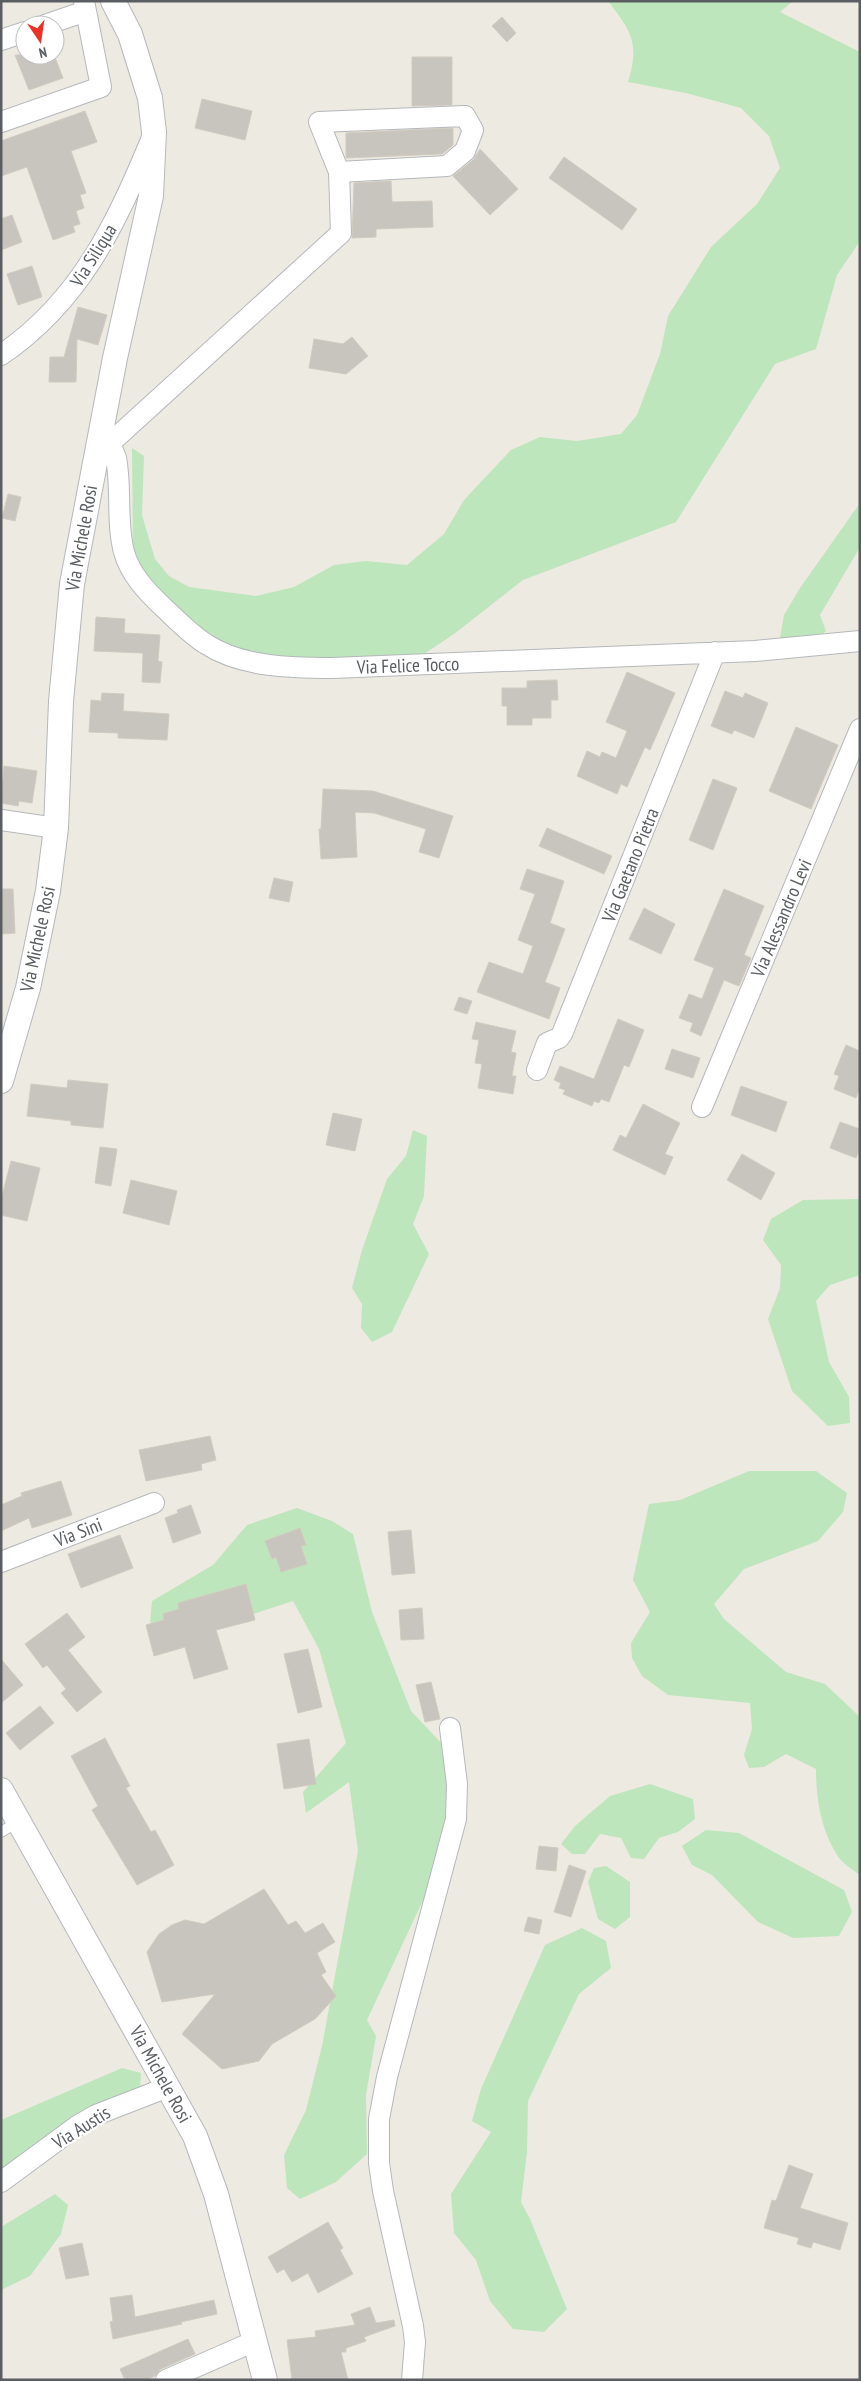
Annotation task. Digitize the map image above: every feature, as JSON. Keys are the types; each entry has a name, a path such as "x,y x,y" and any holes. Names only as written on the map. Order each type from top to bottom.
{"street":[{"name":"Via Michele Rosi","path":"1,1081 30,978 48,891 56,828 61,701 72,584 104,441 151,196 154,132 150,98 135,49 113,1"},
{"path":"1,122 100,87 85,6 65,16"},
{"path":"1,40 15,35"},
{"path":"104,441 341,233 339,172 319,122 465,116 473,130 465,152 447,166 339,172"},
{"name":"Via Siliqua","path":"1,355 58,307 91,264 114,222 154,132"},
{"name":"Via Felice Tocco","path":"104,441 115,453 117,462 121,538 124,554 131,569 152,597 197,638 230,656 274,665 317,668 797,648 860,641"},
{"name":"Via Gaetano Pietra","path":"537,1070 547,1043 559,1038 562,1034 716,652"},
{"name":"Via Alessandro Levi","path":"702,1107 860,729"},
{"path":"1,820 56,828"},
{"name":"Via Sini","path":"1,1562 154,1503"},
{"path":"412,2380 414,2333 382,2184 379,2163 379,2119 387,2077 456,1820 457,1784 450,1728"},
{"name":"Via Michele Rosi","path":"1,1790 10,1827 168,2087 195,2136 216,2194 265,2380"},
{"name":"Via Austis","path":"1,2182 77,2126 96,2115 168,2087"},
{"path":"166,2380 255,2341"}],"green space":[{"path":"608,1 793,1 780,12 860,52 860,241 837,275 816,349 775,364 676,522 523,580 454,634 424,654 407,660 285,664 212,645 142,577 133,554 132,448 144,456 142,515 155,559 169,576 189,587 256,596 294,587 334,565 366,561 407,565 444,534 464,500 511,450 540,437 577,441 621,434 637,415 660,354 668,316 711,247 757,204 780,168 769,136 741,108 686,93 628,82 633,57 631,38 623,21"},
{"path":"860,503 860,547 820,615 826,631 810,644 780,638 784,615 800,588"},
{"path":"413,1130 427,1136 424,1196 413,1224 429,1254 392,1332 372,1342 361,1328 362,1304 352,1288 362,1250 387,1179 406,1156"},
{"path":"860,1199 860,1275 830,1285 816,1301 829,1362 849,1397 850,1423 828,1426 792,1391 768,1319 780,1288 781,1265 763,1240 771,1219 803,1200"},
{"path":"749,1471 816,1471 847,1493 843,1512 818,1541 744,1569 714,1604 724,1619 786,1672 825,1684 860,1717 860,1875 839,1858 828,1837 819,1804 816,1769 786,1754 764,1767 749,1768 744,1755 752,1729 750,1703 668,1695 642,1676 632,1658 631,1643 650,1612 633,1580 649,1504 680,1500"},
{"path":"297,1508 332,1521 353,1534 372,1612 411,1711 445,1747 454,1793 432,1881 367,2020 376,2036 366,2095 367,2154 336,2182 300,2199 287,2188 284,2155 306,2110 322,2046 358,1851 349,1782 306,1813 303,1792 346,1743 319,1649 293,1601 180,1638 150,1622 152,1601 213,1565 247,1525"},
{"path":"650,1784 693,1799 695,1819 678,1832 659,1838 644,1859 631,1858 621,1838 600,1834 585,1854 572,1854 561,1844 575,1826 610,1796"},
{"path":"706,1830 739,1833 844,1890 852,1912 839,1936 793,1938 758,1922 712,1875 692,1865 682,1846"},
{"path":"606,1866 630,1882 630,1917 615,1929 598,1919 588,1882 594,1868"},
{"path":"582,1928 606,1941 611,1968 579,1994 528,2101 527,2152 521,2202 530,2219 567,2309 544,2332 513,2329 490,2301 476,2260 454,2233 451,2194 491,2132 472,2121 481,2089 545,1945"},
{"path":"122,2068 141,2073 140,2088 1,2170 1,2120"},
{"path":"55,2194 68,2205 61,2234 30,2276 1,2290 1,2227"}],"building":[{"path":"502,17 516,33 507,42 492,26"},
{"path":"412,57 452,57 452,105 412,106"},
{"path":"19,65 58,65 63,78 29,90"},
{"path":"202,99 252,111 245,140 195,128"},
{"path":"85,111 97,142 71,151 86,193 80,195 84,208 76,211 80,224 73,226 75,232 53,240 27,167 1,176 1,141"},
{"path":"453,128 453,145 442,154 346,158 346,133"},
{"path":"480,149 518,189 490,215 453,176 473,160"},
{"path":"564,157 637,209 622,230 549,178"},
{"path":"391,181 392,202 432,201 433,227 376,229 376,237 352,238 354,183"},
{"path":"12,215 22,242 1,250 1,219"},
{"path":"32,266 42,297 18,305 7,274"},
{"path":"78,307 107,315 98,345 77,339 76,382 49,382 50,357 64,357"},
{"path":"352,337 368,356 346,374 309,368 314,339 343,344"},
{"path":"8,494 21,497 15,521 2,518"},
{"path":"96,617 125,619 124,633 160,635 158,661 162,662 160,683 142,682 143,653 94,651"},
{"path":"627,672 675,693 650,750 645,747 627,787 621,784 617,794 577,776 587,751 600,757 602,752 616,758 627,731 606,722"},
{"path":"557,680 558,700 551,700 551,718 532,718 532,725 507,725 507,706 502,706 502,688 527,688 527,681"},
{"path":"725,691 743,698 745,693 768,703 754,738 734,730 732,734 711,726"},
{"path":"102,693 124,694 123,711 169,714 167,740 118,738 118,733 89,732 91,700 101,701"},
{"path":"796,727 838,745 811,809 769,791"},
{"path":"4,766 37,771 32,803 19,801 18,806 1,803"},
{"path":"713,779 737,788 713,850 689,840"},
{"path":"323,789 373,791 453,816 439,858 419,852 426,829 374,813 355,812 357,857 321,859 319,829 321,829"},
{"path":"547,828 612,856 604,874 539,846"},
{"path":"527,869 564,881 550,923 565,929 545,982 560,988 549,1019 477,992 489,962 523,974 533,946 518,940 535,894 520,889"},
{"path":"274,878 293,882 289,902 269,898"},
{"path":"1,889 13,889 15,933 1,934"},
{"path":"724,889 764,906 744,955 751,958 739,986 724,980 701,1036 690,1031 693,1023 679,1018 689,994 702,999 714,968 694,960"},
{"path":"644,908 675,924 661,954 629,939"},
{"path":"459,997 472,1001 467,1014 454,1010"},
{"path":"618,1019 644,1030 629,1067 624,1065 609,1102 601,1099 599,1103 594,1101 592,1106 563,1094 565,1090 559,1088 561,1083 554,1080 560,1066 594,1079"},
{"path":"476,1022 516,1031 511,1052 516,1053 512,1076 516,1076 513,1094 478,1088 482,1064 475,1063 479,1040 472,1039"},
{"path":"846,1045 860,1051 860,1087 856,1098 834,1089 839,1076 834,1074"},
{"path":"672,1049 700,1058 693,1078 665,1069"},
{"path":"68,1080 108,1084 103,1128 71,1125 71,1121 27,1116 31,1084 67,1088"},
{"path":"741,1086 787,1102 776,1132 731,1115"},
{"path":"643,1104 680,1123 665,1154 673,1157 665,1175 613,1150 620,1135 626,1138"},
{"path":"333,1113 362,1119 355,1151 326,1145"},
{"path":"840,1122 860,1129 860,1149 856,1158 830,1148"},
{"path":"100,1147 117,1149 111,1186 95,1183"},
{"path":"742,1154 775,1173 761,1200 727,1180"},
{"path":"11,1161 40,1168 27,1221 1,1215 1,1200"},
{"path":"131,1180 177,1191 169,1225 123,1213"},
{"path":"210,1436 216,1460 201,1464 202,1470 146,1481 139,1450"},
{"path":"61,1481 72,1515 32,1528 29,1518 1,1531 1,1505 22,1496 21,1493"},
{"path":"191,1505 201,1533 173,1543 165,1518 178,1513 177,1510"},
{"path":"300,1528 306,1545 301,1546 307,1564 281,1572 276,1557 272,1559 265,1541"},
{"path":"411,1530 415,1573 392,1575 388,1532"},
{"path":"120,1535 133,1568 81,1588 68,1554"},
{"path":"246,1584 255,1620 216,1630 228,1669 194,1679 185,1647 154,1656 146,1625 164,1620 163,1614 179,1609 178,1603"},
{"path":"422,1608 424,1639 401,1640 399,1610"},
{"path":"67,1613 85,1637 68,1650 102,1692 77,1712 61,1693 66,1689 47,1665 43,1668 25,1644"},
{"path":"308,1649 322,1707 298,1713 284,1654"},
{"path":"1,1659 23,1685 1,1703"},
{"path":"431,1682 440,1719 425,1722 416,1685"},
{"path":"40,1706 54,1723 20,1750 6,1733"},
{"path":"105,1738 130,1786 126,1788 151,1832 155,1830 174,1865 137,1885 92,1810 98,1806 71,1756"},
{"path":"309,1739 316,1784 284,1789 277,1744"},
{"path":"539,1846 558,1848 556,1871 536,1869"},
{"path":"569,1865 586,1871 571,1917 554,1912"},
{"path":"264,1889 288,1925 296,1921 305,1933 323,1923 335,1942 317,1953 326,1972 321,1975 336,1996 315,2019 272,2044 259,2061 222,2069 182,2034 215,1994 162,2002 147,1952 159,1934 172,1925 185,1920 204,1924"},
{"path":"528,1917 542,1920 539,1934 524,1931"},
{"path":"789,2165 813,2174 800,2208 848,2223 840,2250 813,2242 811,2248 797,2244 799,2238 764,2228 772,2200 776,2201"},
{"path":"328,2222 343,2248 340,2250 353,2274 318,2293 308,2273 292,2282 284,2269 277,2273 268,2257"},
{"path":"82,2243 89,2275 66,2279 59,2248"},
{"path":"132,2295 135,2317 214,2300 217,2314 181,2322 182,2324 113,2339 110,2322 113,2321 110,2298"},
{"path":"370,2307 376,2323 394,2320 395,2326 364,2337 366,2341 346,2348 346,2352 341,2352 348,2380 292,2380 287,2340 316,2337 315,2331 355,2325 351,2314"},
{"path":"188,2339 195,2354 161,2369 155,2376 146,2380 125,2380 120,2369"}]}
